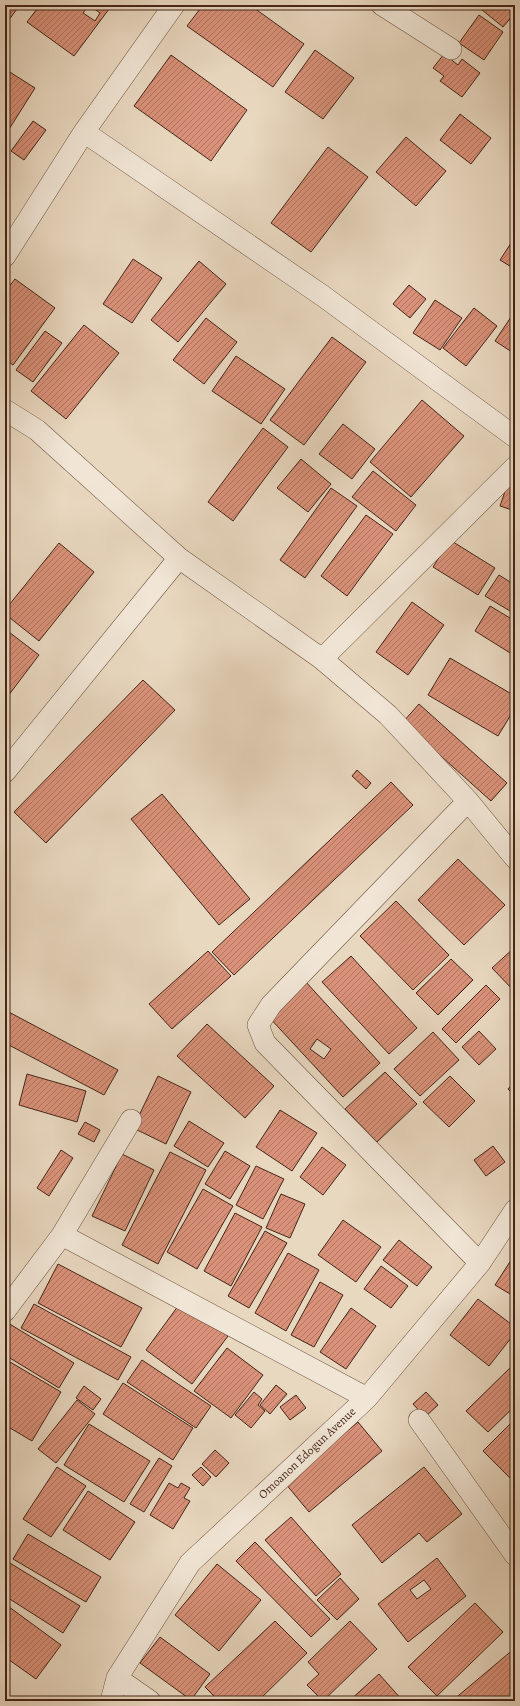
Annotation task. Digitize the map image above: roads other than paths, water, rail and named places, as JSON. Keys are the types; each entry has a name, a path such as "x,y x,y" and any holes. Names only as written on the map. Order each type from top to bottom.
{"street":[{"path":"5,256 84,132 174,5"},
{"path":"382,5 451,49"},
{"path":"84,132 323,296 515,437"},
{"path":"5,410 37,430 179,558 322,659 388,715 468,802 515,858"},
{"path":"322,659 515,467"},
{"path":"5,772 179,558"},
{"path":"468,802 271,1005 258,1025 265,1043 480,1263"},
{"path":"5,1311 62,1235 132,1120"},
{"name":"Omoanon Edogun Avenue","path":"111,1701 117,1678 190,1563 367,1398 480,1263 515,1210"},
{"path":"62,1235 367,1398"},
{"path":"418,1420 515,1555"},
{"path":"117,1678 150,1701"}]}
